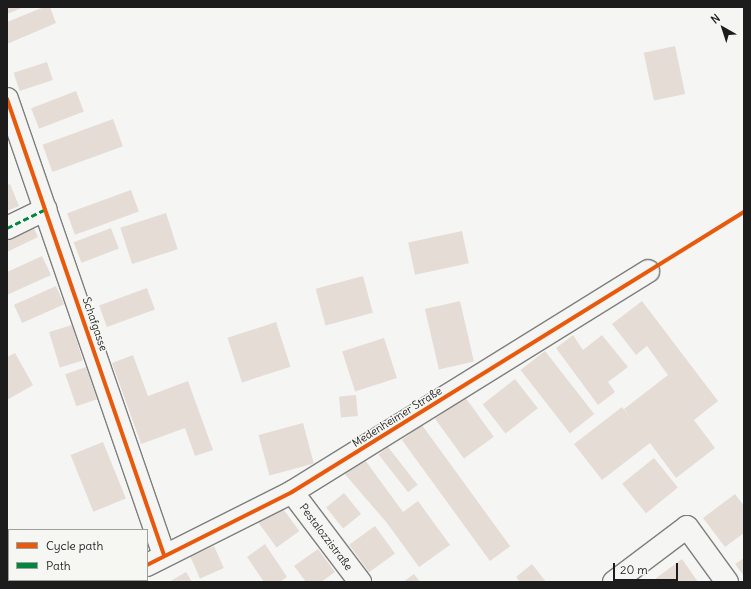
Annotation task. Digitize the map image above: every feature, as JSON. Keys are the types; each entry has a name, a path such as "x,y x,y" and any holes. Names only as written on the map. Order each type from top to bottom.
{"street":[{"name":"Schafgasse","path":"7,99 46,209 145,529"},
{"path":"7,228 46,209"},
{"name":"Medenheimer Straße","path":"155,560 292,492 648,271"},
{"name":"Pestalozzistraße","path":"292,492 360,582"},
{"path":"614,582 687,527 727,582"},
{"name":"Schafgasse","path":"148,537 155,560"}],"building":[{"path":"7,7 24,7 7,14"},
{"path":"44,7 50,7 56,23 7,44 7,22"},
{"path":"675,46 685,94 654,101 644,53"},
{"path":"47,62 53,80 20,91 14,73"},
{"path":"76,91 84,112 39,129 31,108"},
{"path":"113,119 123,146 52,172 43,145"},
{"path":"10,184 19,206 7,211 7,185"},
{"path":"131,190 139,212 75,235 67,213"},
{"path":"166,213 178,249 132,264 120,228"},
{"path":"31,222 38,237 7,252 7,233"},
{"path":"111,228 119,249 82,263 74,242"},
{"path":"462,231 469,263 415,275 408,242"},
{"path":"42,256 51,275 7,295 7,272"},
{"path":"363,276 373,313 326,325 316,289"},
{"path":"56,286 64,304 22,323 14,305"},
{"path":"147,288 155,310 107,327 99,305"},
{"path":"460,301 474,361 439,370 425,309"},
{"path":"642,301 718,401 694,420 715,448 676,478 650,443 602,480 574,444 622,407 632,421 624,409 668,375 647,346 636,355 612,324"},
{"path":"276,322 291,367 242,382 227,338"},
{"path":"72,325 83,360 60,367 49,332"},
{"path":"573,335 583,350 602,335 628,367 608,382 615,392 598,405 556,348"},
{"path":"384,338 397,378 355,392 342,352"},
{"path":"545,351 594,414 570,433 521,370"},
{"path":"15,353 33,385 7,400 7,357"},
{"path":"133,355 148,396 188,381 213,450 195,456 185,428 141,444 112,363"},
{"path":"86,367 97,399 76,406 65,374"},
{"path":"515,379 538,408 505,433 483,404"},
{"path":"356,395 358,416 341,417 339,396"},
{"path":"465,397 494,437 464,458 435,419"},
{"path":"303,423 314,464 269,475 259,435"},
{"path":"422,425 510,546 490,561 402,440"},
{"path":"103,442 126,499 93,512 71,455"},
{"path":"388,447 418,485 408,492 379,454"},
{"path":"362,456 403,512 418,501 450,545 419,567 387,523 343,472"},
{"path":"654,458 678,488 646,513 622,484"},
{"path":"344,493 361,514 343,528 326,507"},
{"path":"735,494 744,506 744,533 725,547 703,518"},
{"path":"281,506 299,531 277,548 258,522"},
{"path":"375,526 395,554 369,572 349,545"},
{"path":"265,544 287,577 280,582 264,582 247,557"},
{"path":"214,546 224,568 200,579 190,557"},
{"path":"318,549 335,572 321,582 306,582 294,566"},
{"path":"744,558 744,576 735,564"},
{"path":"682,559 698,582 651,582"},
{"path":"532,564 546,582 520,582 516,577"},
{"path":"186,572 192,582 169,582"},
{"path":"414,574 420,582 403,582"},
{"path":"40,581 70,581 70,582"}],"marked path":[{"path":"7,228 46,209"}],"cycle path":[{"path":"7,99 164,554"},
{"path":"148,564 292,492 744,212"}]}
